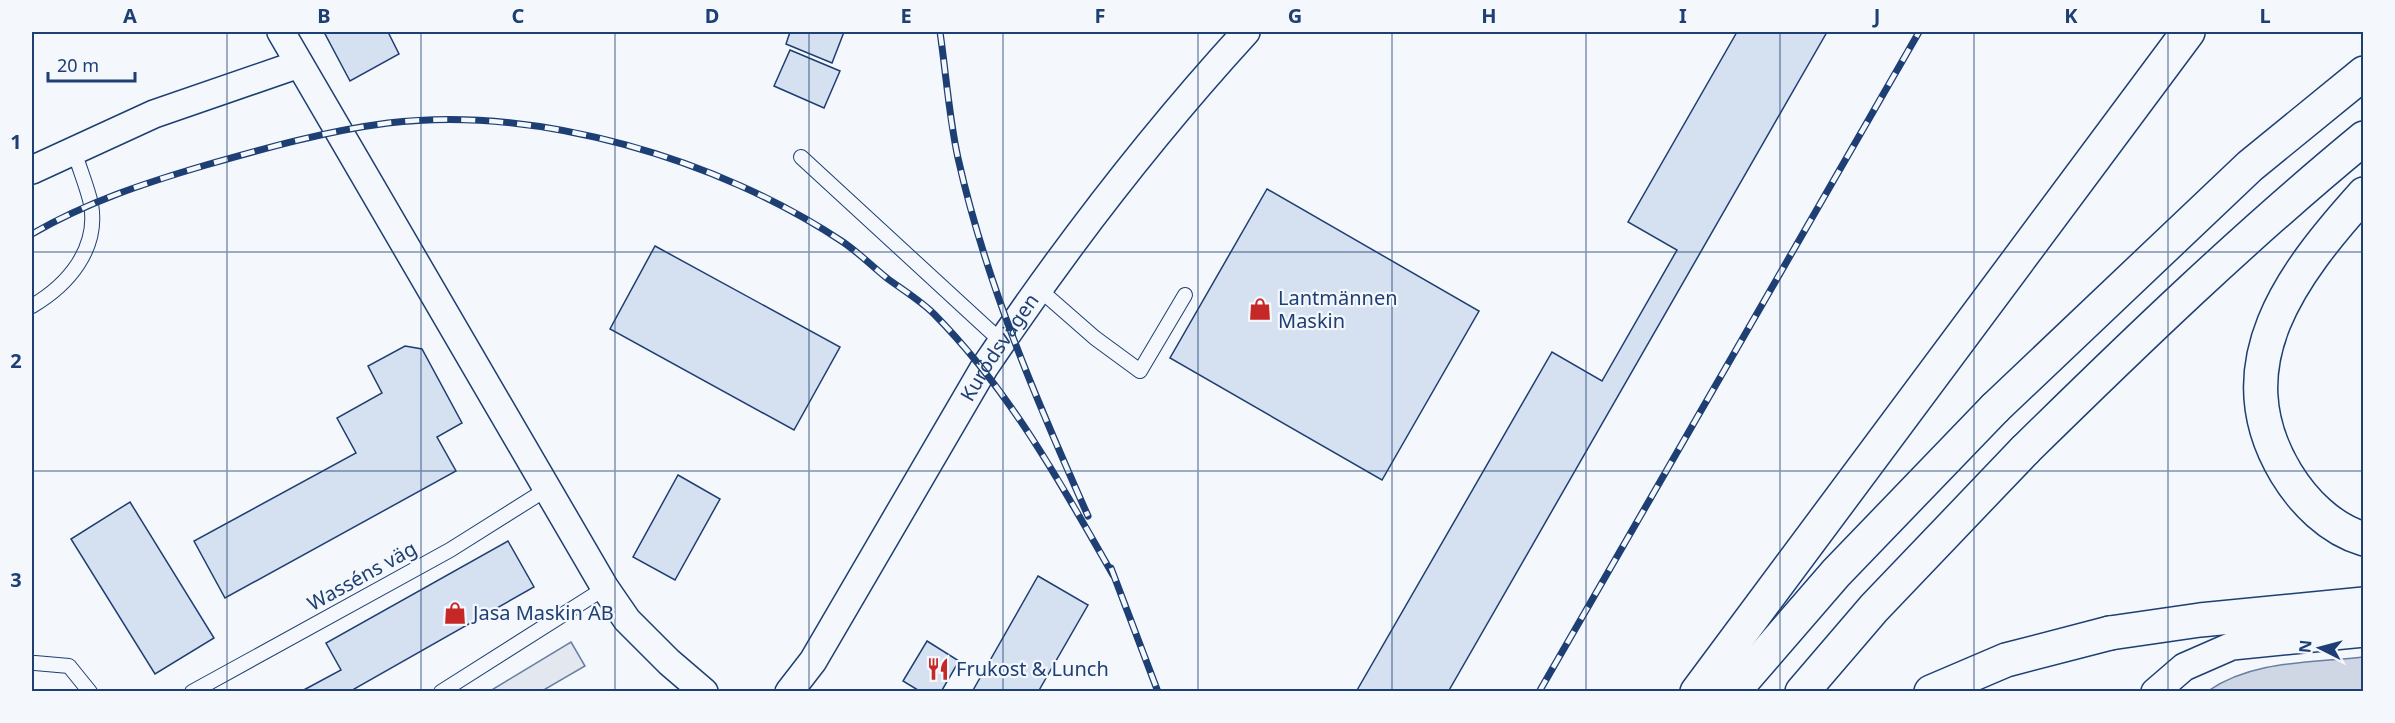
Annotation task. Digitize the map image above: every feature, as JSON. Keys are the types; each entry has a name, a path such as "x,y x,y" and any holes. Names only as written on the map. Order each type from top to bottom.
{"main road":[{"path":"1697,692 2188,32"},
{"path":"1733,692 1836,573 1995,408 2250,166 2364,73"},
{"path":"1802,692 1874,608 2025,450 2147,329 2281,206 2364,138"},
{"path":"2364,194 2329,232 2291,284 2269,329 2262,372 2263,417 2276,457 2298,494 2327,520 2364,539"},
{"path":"1931,692 2006,660 2110,633 2200,620 2364,604"}],"street":[{"path":"281,32 605,588 627,620 669,662 704,692"},
{"name":"Kurödsvägen","path":"789,692 813,661 1002,342 1129,167 1179,105 1246,32"},
{"path":"32,170 154,114 299,64"},
{"path":"2155,692 2184,667 2232,646 2364,633"}],"lane":[{"path":"32,306 59,287 83,258 91,233 91,205 74,150"},
{"path":"801,156 1002,342"},
{"path":"1039,289 1095,338 1140,370 1185,296"},
{"name":"Wasséns väg","path":"192,692 450,550 547,489"},
{"path":"441,692 605,588"},
{"path":"35,663 69,666 90,692"}],"shaded area":[{"path":"571,642 585,666 542,691 490,691"},
{"path":"2363,657 2363,691 2208,691 2244,673 2263,668"}],"building":[{"path":"324,32 388,32 399,54 350,81"},
{"path":"790,32 844,32 832,63 786,44"},
{"path":"1737,32 1827,32 1448,692 1356,692 1552,352 1602,381 1677,250 1628,222"},
{"path":"790,50 840,71 824,108 774,86"},
{"path":"1267,189 1479,311 1382,480 1170,358"},
{"path":"655,246 840,347 794,430 610,329"},
{"path":"405,346 422,349 462,423 437,437 456,471 225,598 194,541 356,453 337,418 382,393 368,366"},
{"path":"678,475 720,499 675,580 633,557"},
{"path":"130,502 214,638 155,674 71,539"},
{"path":"508,541 534,587 354,689 355,692 300,692 341,670 326,643"},
{"path":"1038,576 1088,605 1038,692 972,692"},
{"path":"927,641 959,661 941,692 921,692 903,681"}],"railway":[{"path":"940,32 958,158 983,250 1031,384 1088,516"},
{"path":"1539,692 1919,32"},
{"path":"32,234 95,203 183,172 296,141 388,123 445,120 505,122 565,131 625,145 684,163 741,186 794,212 849,246 934,314 987,374 1010,406 1053,472 1113,575"},
{"path":"1111,568 1158,692"}],"place":[{"name":"Lantmännen Maskin","path":"1260,309"},
{"name":"Jasa Maskin AB","path":"455,613"},
{"name":"Frukost & Lunch","path":"938,669"}]}
